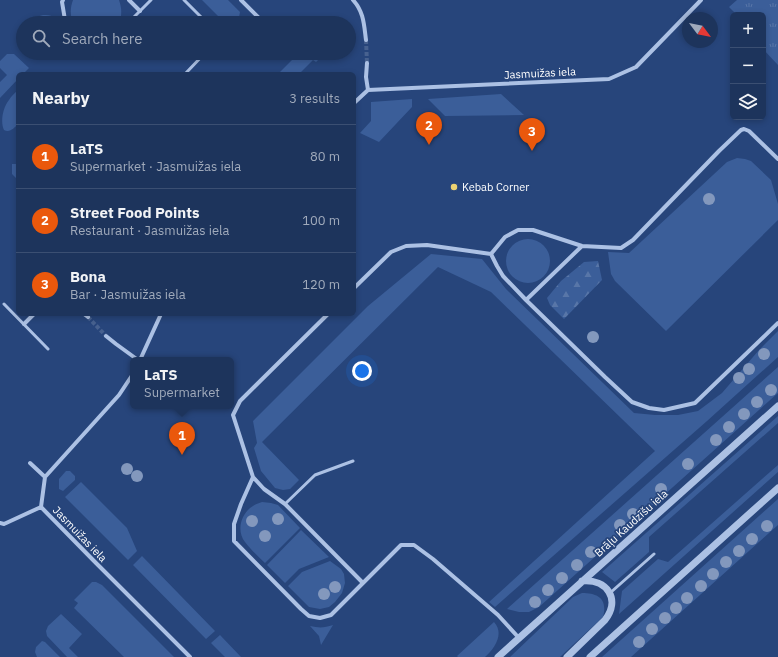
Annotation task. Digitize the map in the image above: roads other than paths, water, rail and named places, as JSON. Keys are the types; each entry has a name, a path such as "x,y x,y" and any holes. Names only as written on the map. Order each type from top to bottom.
{"street":[{"path":"129,0 140,11"},
{"path":"241,0 257,16"},
{"path":"352,0 356,3 362,14 366,40"},
{"name":"Jasmuižas iela","path":"368,90 609,79 636,67 701,0"},
{"path":"63,1 65,16"},
{"path":"356,101 368,90 366,77 367,63"},
{"path":"491,254 505,237 518,230 533,230 582,246 621,248 633,240 740,130 744,129 749,131 778,159"},
{"path":"356,286 391,252 406,246 427,245 491,254"},
{"path":"526,300 582,246"},
{"path":"491,254 502,276 526,300 632,402 649,408 664,410 696,403 778,323"},
{"path":"24,324 32,316"},
{"path":"140,357 160,316"},
{"path":"326,316 240,401 233,415 253,477 264,489 285,504 363,583"},
{"path":"106,336 135,357"},
{"path":"30,463 44,477 119,395 130,378"},
{"name":"Brāļu Kaudzīšu iela","path":"498,657 778,406"},
{"name":"Jasmuižas iela","path":"44,477 41,507 190,657"},
{"path":"253,477 234,524 234,541 309,616 320,618 331,615 401,545 414,545 433,559 498,615 519,638"},
{"path":"590,657 778,488"},
{"path":"0,523 4,524 41,507"},
{"path":"567,657 609,615 612,604 612,598 607,589 594,582 582,581"}],"lane":[{"path":"135,16 151,0"},
{"path":"184,0 200,16"},
{"path":"187,72 198,60"},
{"path":"4,304 48,349"},
{"path":"285,504 315,475 353,461"},
{"path":"610,593 654,554"}],"tunnel":[{"path":"366,40 367,63"},
{"path":"88,317 106,336"}],"place":[{"name":"Street Food Points","path":"429,145"},
{"name":"Bona","path":"532,151"},
{"name":"Kebab Corner","path":"454,187"},
{"name":"LaTS","path":"182,455"}]}
